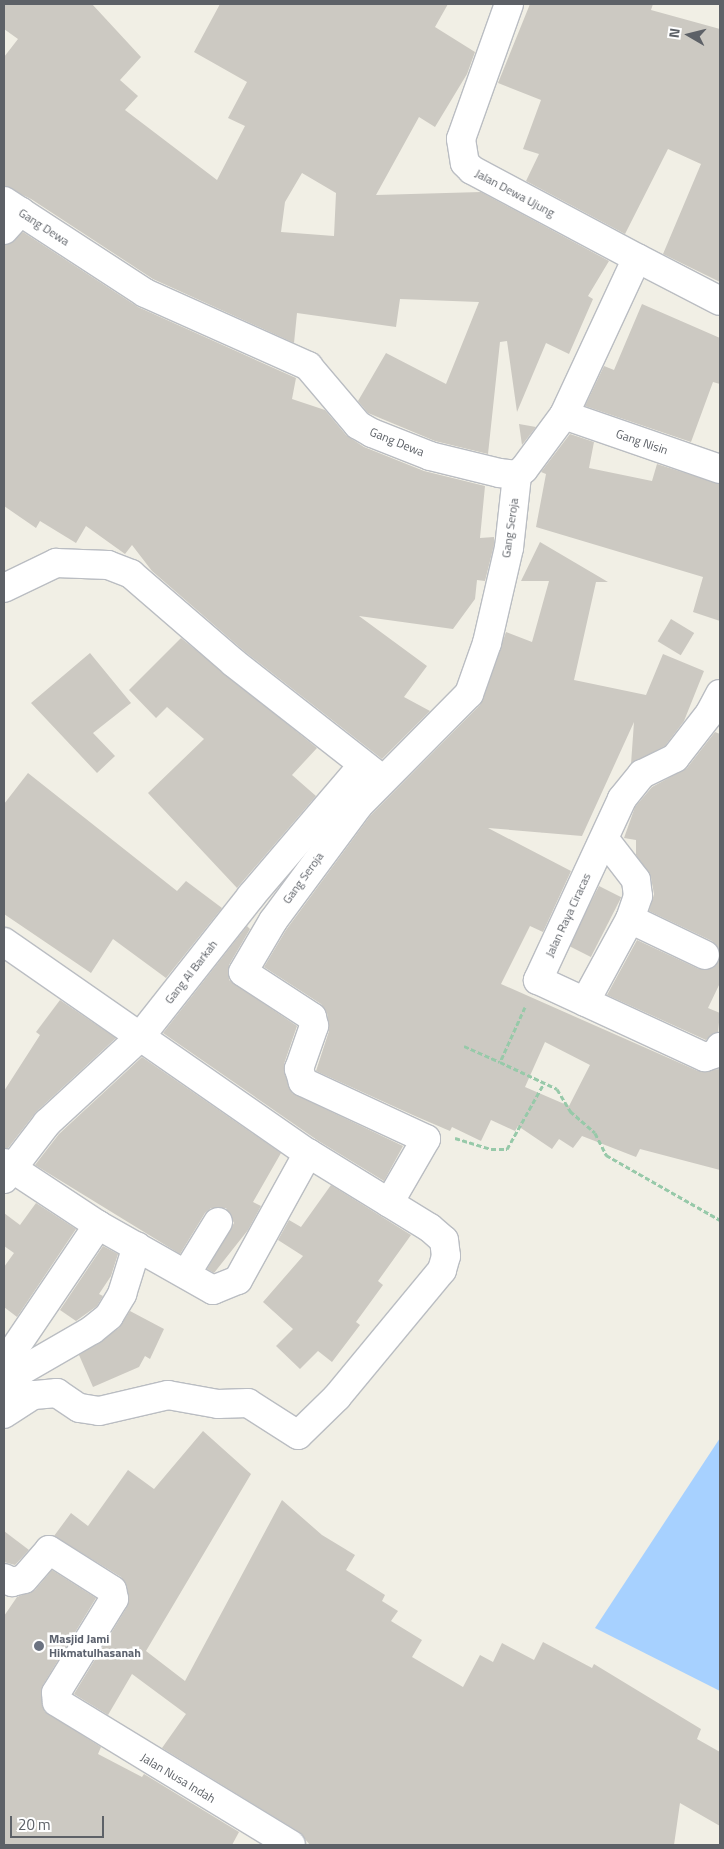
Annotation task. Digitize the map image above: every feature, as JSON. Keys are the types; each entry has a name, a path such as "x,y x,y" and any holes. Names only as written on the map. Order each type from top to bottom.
{"street":[{"name":"Jalan Dewa Ujung","path":"509,4 461,139 465,163 472,170 636,258"},
{"name":"Gang Dewa","path":"9,214 145,293 308,366 358,425 372,433 430,456 517,475"},
{"path":"517,475 564,415 636,258 720,301"},
{"name":"Gang Nisin","path":"564,415 720,469"},
{"name":"Gang Seroja","path":"426,1139 303,1082 299,1069 314,1026 312,1017 243,972 301,880 358,806 373,773 469,694 487,644 510,548 517,475"},
{"path":"4,588 56,563 108,565 131,574 373,773"},
{"name":"Jalan Raya Ciracas","path":"538,980 634,782 642,774 674,758 717,708"},
{"name":"Gang Al Barkah","path":"7,1171 47,1123 139,1038 251,896 373,773"},
{"path":"585,1002 630,919 638,896 636,880 606,841"},
{"path":"630,919 705,955"},
{"path":"4,942 139,1038 308,1154 390,1203 444,1240 446,1256 442,1270 337,1397 298,1435 248,1402 218,1404 168,1395 99,1411 79,1408 57,1393 33,1395 4,1414"},
{"path":"538,980 704,1057 717,1053 720,1047"},
{"path":"390,1203 426,1139"},
{"path":"7,1171 213,1290 238,1280 308,1154"},
{"path":"186,1274 218,1222"},
{"path":"4,1364 98,1225"},
{"path":"4,1390 21,1370 92,1330 109,1316 122,1294 137,1246"},
{"name":"Jalan Nusa Indah","path":"4,1578 12,1582 24,1579 49,1550 114,1593 56,1693 57,1702 65,1710 291,1845"}],"path":[{"path":"500,1062 538,980"},
{"path":"464,1046 544,1083 563,1095 570,1112 594,1133 606,1156 720,1220"},
{"path":"426,1139 436,1132 491,1149 507,1149 544,1083"}],"water":[{"path":"720,1438 720,1691 595,1628"}],"building":[{"path":"4,4 92,4 141,57 120,80 138,96 125,110 217,180 245,126 228,118 247,82 194,52 220,4 448,4 435,27 475,52 467,74 435,127 419,117 376,195 481,192 609,261 588,296 593,299 569,354 546,343 517,412 507,341 500,342 488,454 435,441 368,413 358,401 386,353 446,384 479,302 400,299 396,327 297,313 294,343 153,279 31,199 4,186 4,57 18,39 4,29","holes":["302,173 336,193 334,236 281,232 285,202"]},
{"path":"530,4 653,4 651,10 720,29 720,282 663,254 701,164 668,149 625,234 526,181 539,154 523,149 541,100 498,83"},
{"path":"23,232 138,307 296,378 292,399 325,410 346,435 364,447 424,471 485,486 480,538 494,537 494,545 485,581 477,580 475,599 453,629 359,616 427,666 404,697 430,711 382,759 244,651 152,571 132,545 125,554 86,526 76,543 40,521 36,528 4,506 4,245"},
{"path":"642,304 720,338 720,384 713,382 691,442 585,406 604,366 614,370"},
{"path":"519,424 536,427 522,445"},
{"path":"570,434 594,442 589,468 652,481 657,464 720,484 720,621 693,612 703,577 536,527 546,474 541,472"},
{"path":"540,542 608,582 596,582 574,680 646,695 663,654 704,671 684,721 665,746 631,764 634,722 582,836 488,828 571,871 543,932 530,926 501,984 698,1071 720,1069 720,1170 640,1149 636,1157 582,1136 573,1148 559,1139 552,1149 518,1126 515,1131 491,1120 481,1141 452,1127 450,1131 415,1116 316,1071 329,1031 327,1013 321,1004 264,967 286,930 370,816 480,705 506,632 532,642 549,581 521,581","holes":["545,1042 590,1065 569,1106 525,1087"]},
{"path":"671,619 694,633 681,655 658,641"},
{"path":"181,638 317,748 292,775 316,796 237,888 148,793 204,739 167,707 156,718 129,690"},
{"path":"90,653 131,703 93,733 115,756 97,773 31,703"},
{"path":"715,732 720,734 720,953 712,941 649,911 654,894 651,878 636,855 636,840 624,838 635,807 652,787 687,768"},
{"path":"28,773 177,891 186,881 222,908 166,978 113,939 91,973 4,914 4,804"},
{"path":"599,886 621,897 591,957 569,946"},
{"path":"247,926 250,929 229,965 229,980 297,1026 284,1064 292,1093 403,1146 384,1181 317,1140 163,1033"},
{"path":"637,940 699,969 713,968 720,956 720,983 708,1008 720,1013 718,1032 706,1040 607,995"},
{"path":"60,1000 116,1038 36,1112 8,1148 4,1148 4,1091 40,1035 36,1032"},
{"path":"142,1057 281,1153 253,1202 261,1206 248,1230 214,1273 207,1269 234,1223 226,1208 211,1208 205,1213 180,1254 35,1165 59,1134"},
{"path":"331,1185 411,1235 378,1281 383,1285 356,1322 360,1325 332,1362 318,1351 300,1369 276,1346 293,1329 263,1302 303,1256 278,1240 289,1220 301,1227"},
{"path":"36,1203 76,1229 17,1317 4,1307 4,1267 14,1253 4,1246 4,1213 20,1225"},
{"path":"103,1246 118,1254 111,1276 99,1294 103,1296 97,1306 76,1321 60,1310"},
{"path":"130,1311 164,1329 150,1359 145,1356 139,1367 93,1387 79,1355 119,1328"},
{"path":"203,1431 251,1474 146,1651 185,1681 282,1500 322,1535 355,1555 346,1570 385,1595 382,1601 398,1611 391,1621 422,1640 412,1657 463,1687 480,1655 493,1662 502,1643 534,1660 543,1642 592,1668 594,1664 701,1729 697,1739 720,1752 720,1826 680,1803 674,1845 310,1845 299,1832 162,1748 186,1714 132,1674 108,1715 74,1694 127,1607 129,1596 121,1577 54,1536 71,1513 88,1526 128,1470 154,1489"},
{"path":"4,1531 29,1550 15,1565 4,1562"},
{"path":"52,1570 96,1598 43,1685 44,1711 101,1747 98,1754 142,1777 144,1774 239,1832 232,1845 4,1845 4,1616 17,1597 35,1590"}],"place":[{"name":"Masjid Jami Hikmatulhasanah","path":"39,1646"}]}
